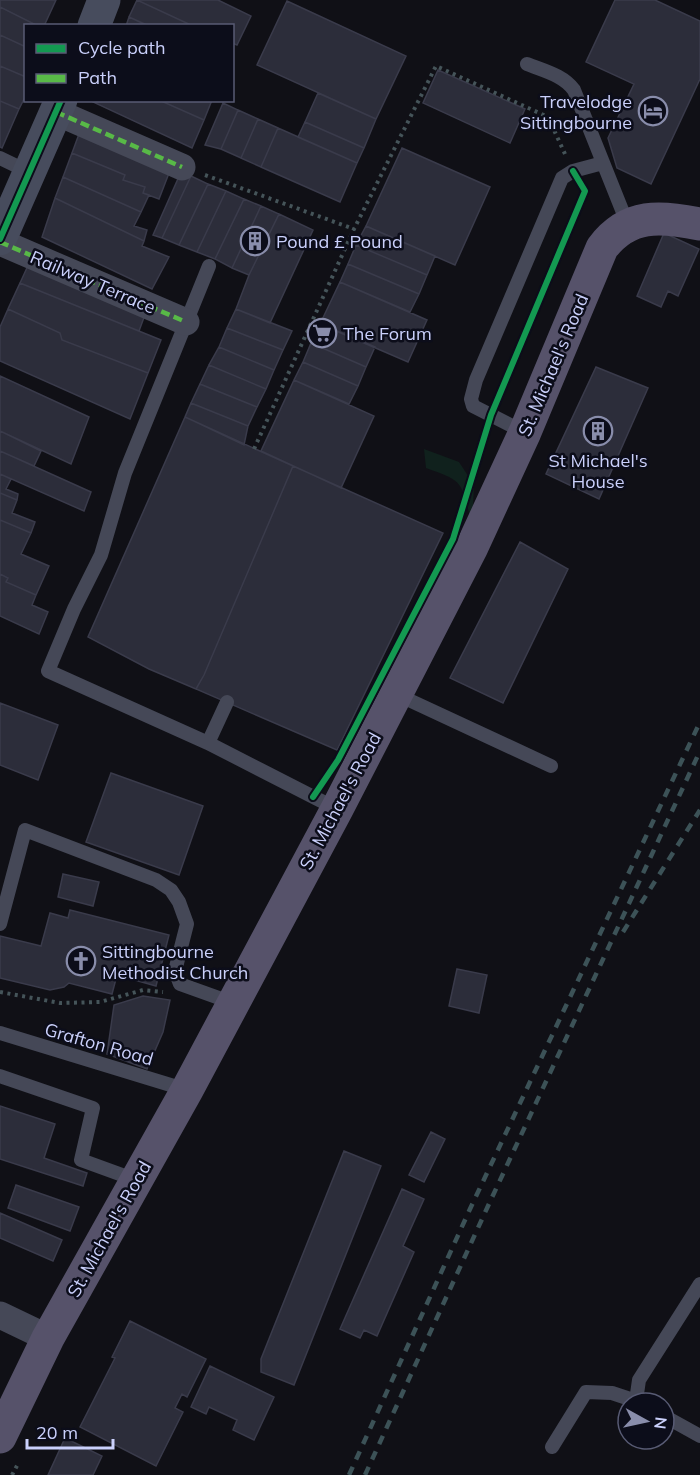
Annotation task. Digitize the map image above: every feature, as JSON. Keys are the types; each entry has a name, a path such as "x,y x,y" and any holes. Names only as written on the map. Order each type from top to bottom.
{"main road":[{"name":"St. Michael's Road","path":"0,1437 48,1338 187,1090 337,809 471,549 525,432 602,248 612,235 640,220 682,220 700,224"}],"street":[{"path":"95,24 104,0"},
{"path":"0,241 58,106 182,167"},
{"name":"Railway Terrace","path":"0,241 186,322"},
{"path":"0,1315 48,1338"}],"lane":[{"path":"527,64 568,83 574,90 628,225"},
{"path":"0,158 29,172"},
{"path":"525,432 473,406 471,399 476,380 562,178 573,171 603,163"},
{"path":"209,266 125,473 100,555 48,671 208,743 337,809"},
{"path":"396,694 551,766"},
{"path":"208,743 227,702"},
{"path":"1,918 25,830 156,880 171,890 179,902 187,924 175,971 180,984 233,1003"},
{"name":"Grafton Road","path":"0,1033 187,1090"},
{"path":"0,1076 93,1108 81,1160 136,1180"},
{"path":"638,1391 639,1380 700,1284"},
{"path":"552,1447 586,1392 616,1394"},
{"path":"676,1423 700,1436"}],"path":[{"path":"254,449 354,229 436,66 548,117 573,171"},
{"path":"182,167 354,229"},
{"path":"0,992 60,1003 100,1002 143,990 166,992"}],"green space":[{"path":"424,449 459,462 474,485 470,517 462,489 453,479 426,468"}],"building":[{"path":"0,0 56,0 45,24 34,24 0,7"},
{"path":"137,0 218,0 251,16 237,45 234,44 234,24 189,24"},
{"path":"137,0 189,24 144,24 129,17"},
{"name":"Travelodge Sittingbourne","path":"615,0 655,0 700,21 700,79 651,184 617,168 608,138 634,84 586,62"},
{"path":"287,1 406,56 376,119 257,65"},
{"path":"0,7 34,24 24,24 24,46 0,35"},
{"path":"129,17 145,24 127,24"},
{"path":"0,35 24,46 24,76 0,66"},
{"path":"0,66 24,76 24,99 19,109 0,101"},
{"path":"438,70 525,109 510,143 423,103"},
{"path":"318,93 376,119 364,148 305,122"},
{"path":"0,101 19,109 2,148 0,147"},
{"path":"93,102 164,102 204,120 192,148"},
{"path":"164,102 211,102 204,120"},
{"path":"223,103 238,110 221,149 205,145"},
{"path":"238,110 258,119 241,158 221,149"},
{"path":"258,119 278,128 261,167 241,158"},
{"path":"305,122 364,148 357,163 298,137"},
{"path":"278,128 357,163 340,202 261,167"},
{"path":"79,134 171,168 159,199 143,193 145,187 123,180 125,175 72,153"},
{"path":"402,148 490,187 455,265 366,226"},
{"path":"72,153 125,175 123,180 145,187 143,193 149,195 141,212 63,177"},
{"path":"181,172 191,176 162,238 153,235"},
{"path":"191,176 208,184 179,245 162,238"},
{"path":"63,177 141,212 134,226 147,230 144,241 55,198"},
{"path":"208,184 226,191 197,252 179,245"},
{"path":"226,191 244,199 215,259 197,252"},
{"path":"55,198 144,241 142,246 169,257 152,289 42,237"},
{"path":"244,199 261,206 232,268 215,259"},
{"name":"Pound £ Pound","path":"261,206 279,214 249,275 232,268"},
{"path":"279,214 313,230 270,323 236,309 249,275"},
{"path":"366,226 435,256 427,275 356,245"},
{"path":"664,233 699,249 678,296 668,291 661,307 637,296"},
{"path":"356,245 427,275 419,294 348,264"},
{"path":"31,259 146,312 139,331 20,283"},
{"path":"348,264 419,294 410,312 340,282"},
{"path":"340,282 427,320 408,362 320,324"},
{"path":"20,283 161,340 148,373 62,340 60,333 8,309"},
{"path":"8,309 60,333 62,340 148,373 130,419 0,361 0,327"},
{"path":"236,309 292,331 283,350 227,328"},
{"path":"320,324 375,347 366,367 311,343"},
{"path":"227,328 283,350 274,370 219,347"},
{"path":"311,343 366,367 358,386 303,362"},
{"path":"219,347 274,370 266,389 209,365"},
{"path":"303,362 358,386 349,404 294,380"},
{"path":"209,365 266,389 257,407 200,384"},
{"name":"St Michael's House","path":"596,367 648,388 599,499 546,474"},
{"path":"0,376 89,417 71,464 0,431"},
{"path":"294,380 374,416 341,488 261,451"},
{"path":"200,384 257,407 248,426 191,403"},
{"path":"191,403 248,426 244,445 185,417"},
{"path":"185,417 293,466 196,689 149,669 88,637"},
{"path":"0,431 41,451 34,466 0,451"},
{"path":"0,451 91,492 84,511 0,474"},
{"path":"293,466 443,533 337,750 196,689"},
{"path":"0,474 11,479 6,489 18,494 17,500 0,493"},
{"path":"0,493 17,500 12,513 35,522 31,533 0,520"},
{"path":"0,520 31,533 21,554 49,566 36,595 6,582 8,578 0,574"},
{"path":"520,542 568,569 503,703 450,678"},
{"path":"0,574 8,578 6,582 36,595 32,605 48,612 39,634 0,616"},
{"path":"0,703 58,725 38,780 0,765"},
{"path":"111,773 203,806 179,875 86,842"},
{"path":"63,874 99,882 93,906 58,897"},
{"name":"Sittingbourne Methodist Church","path":"70,910 169,935 156,986 117,975 112,994 69,983 64,987 50,990 0,978 0,936 41,946 50,913 68,918"},
{"path":"457,969 487,975 479,1013 449,1006"},
{"path":"143,996 170,1000 163,1032 147,1069 107,1054 114,1005"},
{"path":"0,1106 55,1124 44,1158 87,1173 83,1186 0,1159"},
{"path":"431,1132 445,1139 424,1182 409,1175"},
{"path":"344,1151 381,1166 294,1385 261,1372 261,1359"},
{"path":"16,1185 79,1207 70,1231 8,1208"},
{"path":"402,1189 424,1199 403,1246 414,1252 377,1336 364,1330 360,1338 340,1329"},
{"path":"0,1213 62,1240 53,1261 0,1238"},
{"path":"130,1321 206,1359 187,1397 182,1394 175,1408 183,1412 156,1466 80,1427 115,1358 112,1357"},
{"path":"210,1366 274,1397 254,1440 233,1430 237,1420 209,1407 206,1414 191,1407"},
{"path":"65,1438 102,1456 93,1475 48,1475"}],"railway":[{"path":"349,1475 470,1209 700,722"},
{"path":"365,1475 700,751"},
{"path":"623,932 700,810"}],"marked path":[{"path":"56,112 182,167"},
{"path":"0,242 186,322"}],"cycle path":[{"path":"0,239 60,102"},
{"path":"313,797 338,760 453,539 491,415 585,191 573,171"}],"place":[{"name":"Travelodge Sittingbourne","path":"653,111"},
{"name":"Pound £ Pound","path":"255,241"},
{"name":"The Forum","path":"322,333"},
{"name":"St Michael's House","path":"598,431"},
{"name":"Sittingbourne Methodist Church","path":"81,961"}]}
